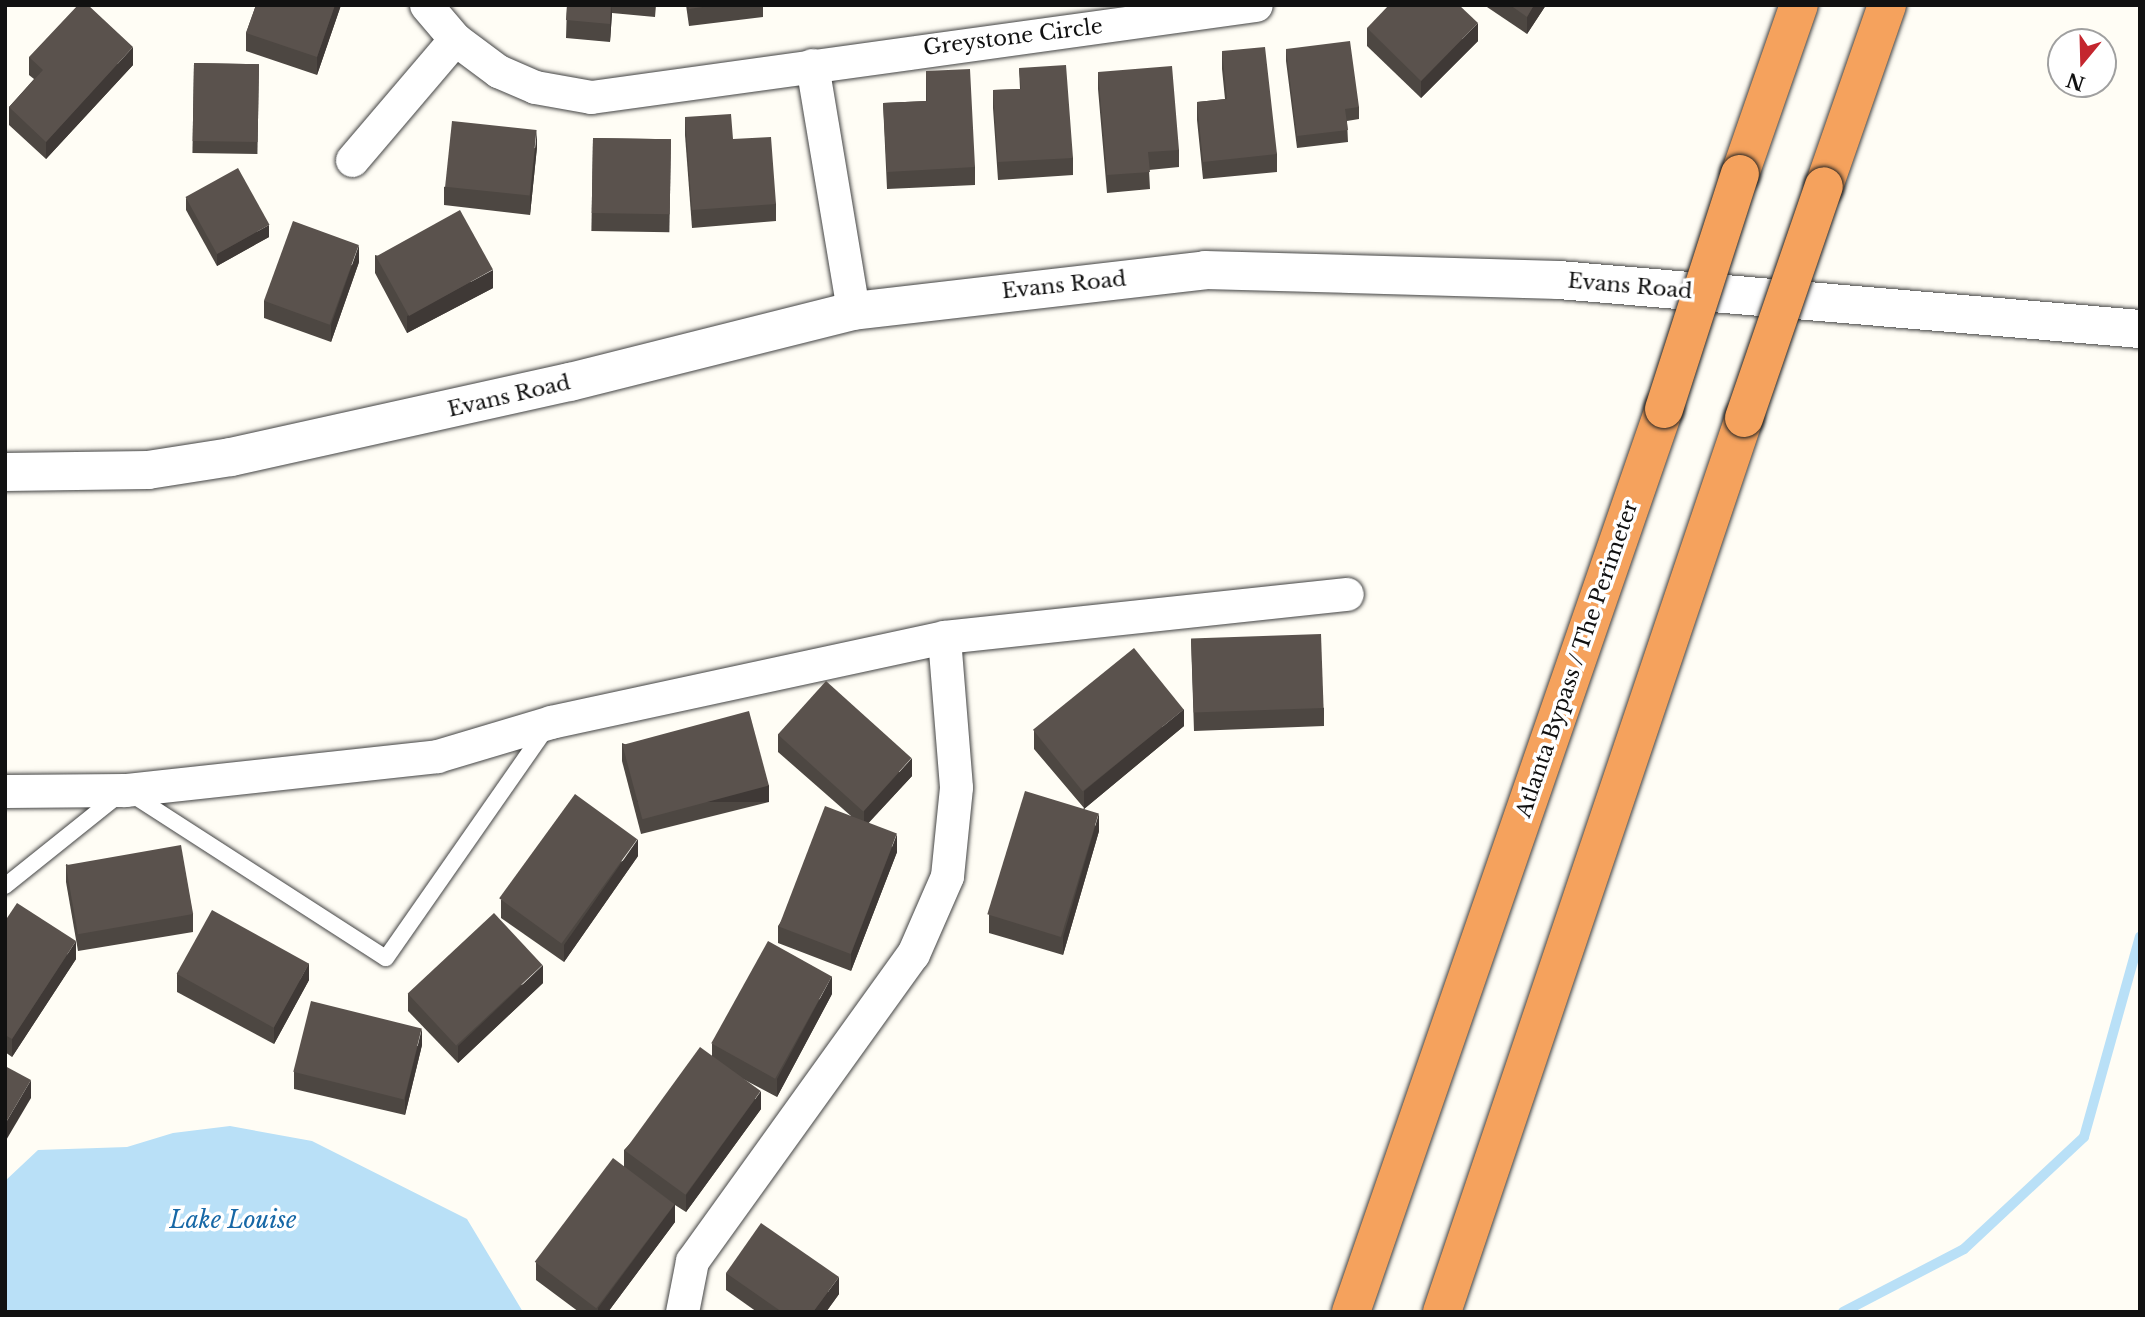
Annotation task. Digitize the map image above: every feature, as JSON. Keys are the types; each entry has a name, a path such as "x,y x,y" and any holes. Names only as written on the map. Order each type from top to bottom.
{"highway":[{"name":"Atlanta Bypass / The Perimeter","path":"1351,1312 1664,409 1740,174 1799,5"},
{"path":"1442,1312 1744,418 1887,5"}],"street":[{"name":"Greystone Circle","path":"426,5 455,39 498,71 535,87 591,97 1256,5"},
{"path":"352,160 455,39"},
{"path":"813,65 853,311"},
{"name":"Evans Road","path":"5,472 149,470 231,457 570,382 853,311 1205,270 1559,280 2140,329"},
{"path":"5,791 125,790 437,756 551,722 944,637 1347,594"},
{"path":"682,1312 692,1261 913,954 947,876 956,788 944,637"}],"lane":[{"path":"5,886 125,790 386,958 551,722"}],"water":[{"name":"Lake Louise","path":"230,1126 312,1141 467,1219 523,1312 5,1312 5,1181 38,1150 127,1147 173,1133"}],"building":[{"path":"78,5 88,5 133,47 46,142 9,107 43,70 29,57"},
{"path":"256,5 335,5 317,57 246,33"},
{"path":"567,5 611,5 610,24 566,20"},
{"path":"688,5 716,5 689,9"},
{"path":"1389,5 1459,5 1478,23 1421,81 1367,28"},
{"path":"1510,5 1534,5 1527,17"},
{"path":"1350,41 1359,107 1345,109 1348,130 1297,136 1286,49"},
{"path":"1265,47 1277,154 1203,162 1197,102 1227,99 1222,51"},
{"path":"194,63 259,64 258,142 193,141"},
{"path":"1066,65 1073,158 998,162 993,90 1021,89 1019,68"},
{"path":"1172,66 1179,150 1148,152 1150,172 1107,175 1098,72"},
{"path":"970,69 975,167 887,172 883,103 927,101 926,71"},
{"path":"731,114 733,139 771,137 776,204 692,210 685,117"},
{"path":"452,121 537,130 530,196 445,187"},
{"path":"593,138 671,139 670,214 592,213"},
{"path":"238,168 270,225 217,254 186,197"},
{"path":"460,210 493,269 409,316 376,257"},
{"path":"293,221 359,245 330,325 264,301"},
{"path":"1321,634 1324,708 1194,712 1191,639"},
{"path":"1134,648 1184,709 1083,791 1033,730"},
{"path":"826,681 911,758 863,811 778,735"},
{"path":"749,711 769,785 642,819 622,745"},
{"path":"1025,791 1099,814 1061,937 987,914"},
{"path":"575,794 637,839 561,944 499,898"},
{"path":"825,806 897,834 851,954 779,926"},
{"path":"181,845 193,914 78,934 66,865"},
{"path":"17,903 76,941 12,1039 5,1035 5,921"},
{"path":"212,910 309,964 274,1028 177,974"},
{"path":"494,913 542,965 456,1045 408,993"},
{"path":"768,941 832,976 775,1079 711,1043"},
{"path":"311,1001 422,1029 404,1099 293,1072"},
{"path":"700,1047 761,1091 685,1195 625,1151"},
{"path":"5,1066 31,1080 5,1124"},
{"path":"613,1158 674,1204 596,1308 535,1262"},
{"path":"761,1223 839,1277 813,1312 782,1312 726,1273"}],"waterway":[{"path":"1843,1312 1964,1249 2084,1137 2140,937"}]}
